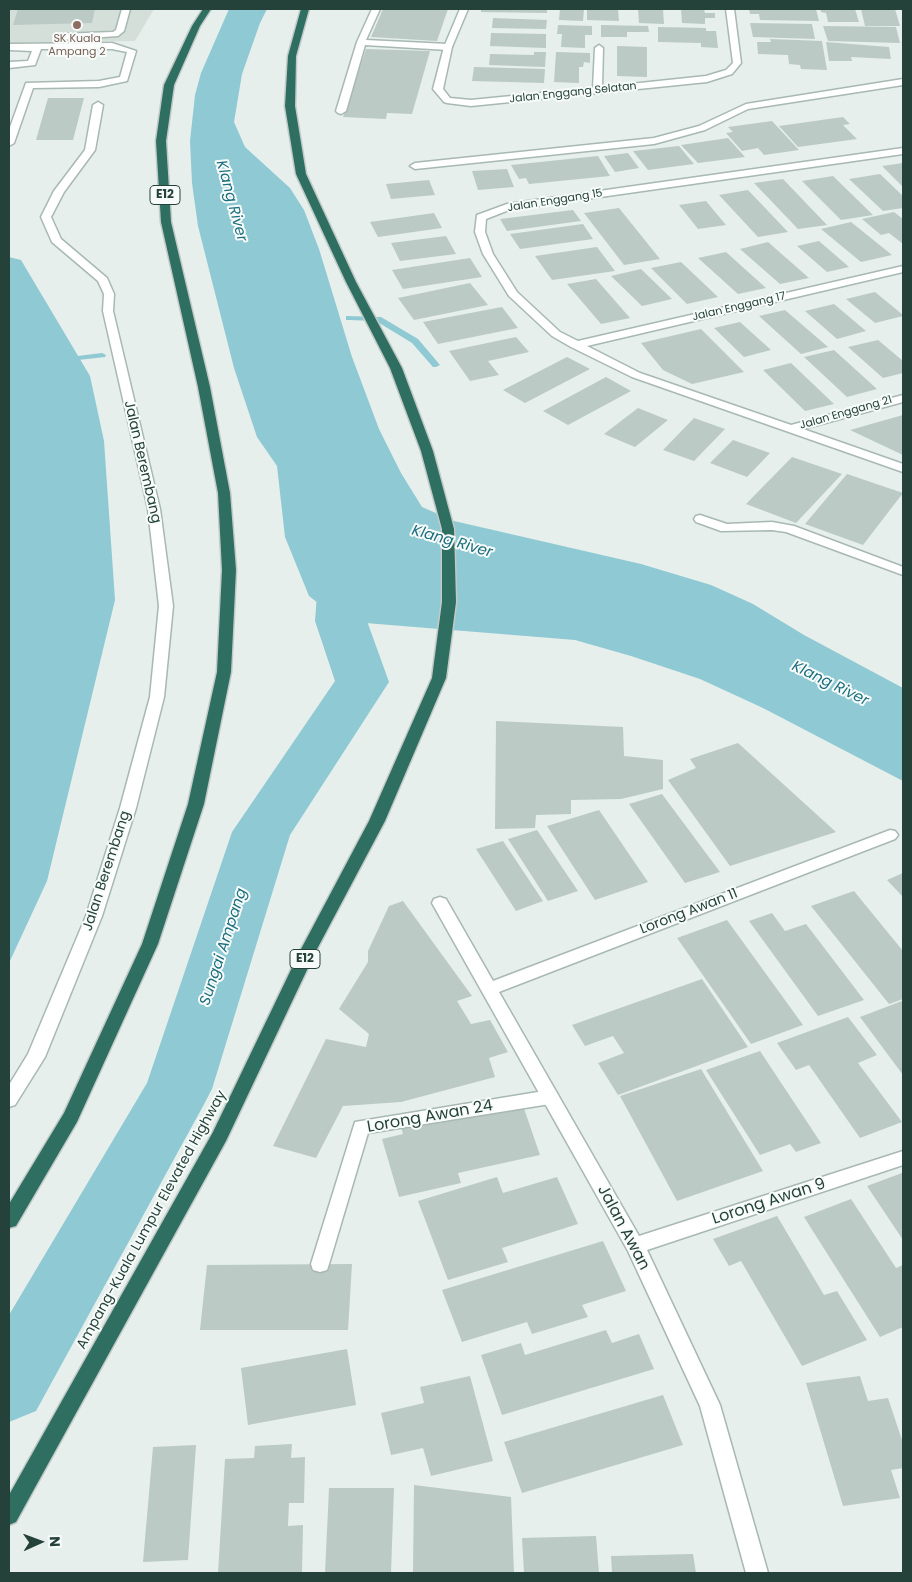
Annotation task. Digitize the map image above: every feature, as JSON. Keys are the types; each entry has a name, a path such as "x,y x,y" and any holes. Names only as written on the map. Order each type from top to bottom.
{"highway":[{"name":"E12","path":"9,1220 71,1117 150,944 196,804 224,672 229,570 224,493 204,387 166,222 161,141 169,86 196,26 207,9"},
{"name":"Ampang-Kuala Lumpur Elevated Highway","path":"9,1515 220,1136 308,951 377,821 439,678 449,602 448,528 427,451 396,368 351,282 301,174 290,106 292,56 305,9"}],"street":[{"path":"46,37 115,34 120,31 126,9"},
{"path":"341,111 361,42 376,9"},
{"name":"Jalan Enggang Selatan","path":"464,9 448,47 438,89 447,100 470,103 707,79 729,72 737,63 730,9"},
{"path":"361,42 448,47"},
{"path":"9,48 112,46 132,51 124,79 98,84 29,85 9,143"},
{"path":"9,66 32,63 37,50 29,48"},
{"path":"597,90 599,48"},
{"path":"415,166 654,141 702,128 746,107 903,82"},
{"name":"Jalan Berembang","path":"9,1100 36,1057 97,907 128,808 158,697 166,606 154,509 108,311 109,294 103,280 56,240 46,217 59,191 90,150 98,105"},
{"name":"Jalan Enggang 15","path":"903,152 507,207 482,218 480,232 488,254 513,294 556,334 575,345 636,375 903,468"},
{"name":"Jalan Enggang 17","path":"575,345 903,269"},
{"name":"Jalan Enggang 21","path":"789,429 903,398"},
{"path":"700,519 726,528 772,526 789,529 903,572"},
{"name":"Lorong Awan 11","path":"489,989 890,835"},
{"name":"Jalan Awan","path":"440,903 635,1246 710,1405 758,1573"},
{"name":"Lorong Awan 24","path":"320,1264 361,1127 550,1097"},
{"name":"Lorong Awan 9","path":"635,1246 903,1158"}],"shaded area":[{"name":"SK Kuala Ampang 2","path":"9,9 154,9 135,41 9,43"}],"water":[{"name":"Klang River","path":"229,9 267,9 260,23 242,74 234,122 245,147 290,188 304,210 319,249 352,357 379,429 401,473 422,507 454,521 641,564 711,585 753,604 804,635 903,688 903,781 763,708 700,679 631,656 575,640 341,621 309,596 285,537 277,466 257,437 234,368 198,226 192,183 190,141 195,95 201,73"},
{"path":"9,257 21,260 90,376 104,441 115,600 47,881 9,963"}],"building":[{"path":"18,9 95,9 92,23 13,25"},
{"path":"383,9 448,9 437,41 371,37"},
{"path":"481,9 547,9 547,13 481,12"},
{"path":"560,9 584,9 583,21 559,20"},
{"path":"587,9 618,9 619,21 587,20"},
{"path":"638,9 663,9 664,24 639,23"},
{"path":"681,9 704,9 705,13 715,13 715,18 705,18 705,24 682,23"},
{"path":"749,9 816,9 819,21 760,20 759,14 750,14"},
{"path":"820,9 855,9 859,22 828,22 826,13 821,12"},
{"path":"861,9 895,9 900,26 865,26"},
{"path":"493,18 547,20 546,29 492,28"},
{"path":"750,23 812,24 815,39 753,37"},
{"path":"558,25 592,26 592,35 585,35 585,48 561,47 562,34 557,34"},
{"path":"601,25 648,26 649,32 627,32 627,37 601,37"},
{"path":"823,26 896,27 900,43 828,41"},
{"path":"658,27 706,28 706,31 716,31 718,48 701,47 701,43 658,42"},
{"path":"491,33 546,34 546,48 490,46"},
{"path":"770,39 822,41 827,70 801,69 800,65 789,64 788,55 758,54 757,42 771,42"},
{"path":"826,42 889,47 891,59 851,57 852,61 829,61"},
{"path":"617,46 647,47 647,77 617,76"},
{"path":"366,49 430,51 412,114 387,113 386,119 343,117"},
{"path":"534,52 546,52 545,67 489,65 490,54 534,55"},
{"path":"556,52 590,53 590,63 584,62 583,67 579,67 579,83 554,82"},
{"path":"474,67 545,69 544,83 472,81"},
{"path":"48,98 84,98 73,140 36,140"},
{"path":"843,117 850,124 843,125 857,139 798,147 779,126"},
{"path":"772,121 799,150 764,155 758,148 742,151 726,133 733,132 728,127"},
{"path":"728,138 745,157 698,163 681,145"},
{"path":"679,146 694,164 648,170 633,151"},
{"path":"628,153 639,168 615,172 604,156"},
{"path":"598,156 610,176 529,184 526,178 519,179 511,165"},
{"path":"903,163 903,187 882,166"},
{"path":"507,169 514,187 478,190 472,171"},
{"path":"880,174 903,196 903,208 883,211 849,179"},
{"path":"833,176 873,215 841,220 802,181"},
{"path":"783,179 827,225 798,229 754,183"},
{"path":"429,180 435,195 391,199 386,184"},
{"path":"748,190 788,232 758,237 719,195"},
{"path":"706,201 726,225 698,229 679,205"},
{"path":"619,208 660,259 624,265 584,213"},
{"path":"573,210 581,221 507,231 500,219"},
{"path":"894,212 903,219 903,244 889,233 881,235 862,219"},
{"path":"434,213 442,228 378,237 370,222"},
{"path":"851,222 892,255 861,262 821,229"},
{"path":"583,224 593,239 520,249 510,234"},
{"path":"446,236 456,254 400,261 391,243"},
{"path":"819,241 849,267 827,272 797,246"},
{"path":"768,242 809,278 780,284 740,249"},
{"path":"597,247 615,271 552,280 535,256"},
{"path":"726,252 766,288 738,294 698,258"},
{"path":"470,258 482,277 403,289 392,270"},
{"path":"681,262 718,297 687,304 651,268"},
{"path":"641,269 672,299 642,306 611,276"},
{"path":"596,279 630,318 601,324 567,284"},
{"path":"470,283 488,305 414,320 398,298"},
{"path":"875,292 903,316 875,323 846,299"},
{"path":"834,304 866,331 837,339 805,311"},
{"path":"502,307 518,328 438,344 423,322"},
{"path":"785,310 828,347 801,354 759,316"},
{"path":"740,322 771,350 744,357 714,328"},
{"path":"701,329 744,372 692,384 663,370 641,343"},
{"path":"516,337 529,352 488,361 499,375 470,381 449,351"},
{"path":"878,340 903,361 903,373 883,378 848,347"},
{"path":"834,350 877,389 847,397 804,357"},
{"path":"567,357 590,369 525,403 503,390"},
{"path":"791,363 834,404 805,411 763,370"},
{"path":"606,377 631,391 568,425 543,411"},
{"path":"638,408 668,420 635,447 604,434"},
{"path":"903,415 903,455 850,430"},
{"path":"694,418 725,429 694,461 663,450"},
{"path":"733,440 770,453 747,477 710,463"},
{"path":"792,457 842,474 796,523 746,504"},
{"path":"847,474 903,493 863,545 805,524"},
{"path":"496,721 623,727 624,756 663,760 663,789 621,799 571,800 571,814 536,815 535,828 495,829"},
{"path":"738,743 836,832 730,866 668,780 696,768 690,759"},
{"path":"662,794 720,872 685,883 629,804"},
{"path":"599,810 648,882 595,900 547,826"},
{"path":"537,830 578,891 548,901 508,839"},
{"path":"503,841 543,901 516,911 476,849"},
{"path":"903,873 903,897 887,880"},
{"path":"854,891 903,951 903,999 889,1004 811,906"},
{"path":"403,901 472,996 457,1001 471,1024 490,1020 508,1052 489,1058 495,1077 401,1102 343,1106 316,1158 273,1146 326,1039 366,1047 369,1034 339,1009 368,962 368,951 389,906"},
{"path":"772,913 785,931 806,924 864,1000 818,1016 749,921"},
{"path":"727,920 803,1025 751,1044 677,938"},
{"path":"702,979 748,1047 618,1095 598,1063 624,1053 613,1036 585,1046 572,1025"},
{"path":"902,1001 903,1003 903,1075 860,1017"},
{"path":"848,1017 877,1055 858,1063 902,1122 860,1138 809,1065 796,1070 777,1043"},
{"path":"760,1051 821,1143 796,1152 790,1144 760,1155 706,1070"},
{"path":"701,1069 763,1171 677,1201 620,1096"},
{"path":"519,1094 540,1155 458,1173 461,1183 399,1197 382,1139 403,1134 399,1120"},
{"path":"902,1173 903,1175 903,1240 867,1186"},
{"path":"497,1177 503,1193 557,1177 578,1224 502,1248 508,1262 448,1280 418,1201"},
{"path":"851,1199 896,1268 903,1265 903,1327 880,1337 804,1217"},
{"path":"777,1216 824,1295 837,1291 867,1340 802,1366 741,1261 729,1266 713,1239"},
{"path":"603,1241 626,1291 582,1305 588,1317 532,1334 527,1322 462,1342 442,1290"},
{"path":"352,1264 348,1330 200,1330 207,1265"},
{"path":"606,1330 612,1343 639,1334 654,1369 502,1415 481,1355 521,1343 525,1355"},
{"path":"347,1349 356,1405 248,1425 241,1368"},
{"path":"470,1376 493,1461 431,1476 423,1448 391,1455 381,1413 424,1403 420,1387"},
{"path":"860,1376 868,1401 888,1398 903,1443 903,1468 891,1470 900,1498 843,1506 806,1383"},
{"path":"663,1395 683,1445 522,1493 504,1442"},
{"path":"292,1444 291,1458 305,1457 304,1503 289,1503 288,1526 303,1525 302,1573 218,1573 225,1459 254,1458 255,1446"},
{"path":"196,1445 188,1560 143,1562 153,1447"},
{"path":"414,1485 511,1497 514,1573 413,1573"},
{"path":"329,1488 394,1488 391,1573 325,1573"},
{"path":"596,1536 599,1573 524,1573 522,1538"},
{"path":"693,1554 696,1573 612,1573 611,1556"}],"waterway":[{"path":"349,318 378,319 415,341 436,365"},
{"path":"78,358 102,355"},
{"name":"Sungai Ampang","path":"9,1386 178,1089 261,832 362,682 341,621 346,543"}],"place":[{"name":"SK Kuala Ampang 2","path":"77,25"}]}
